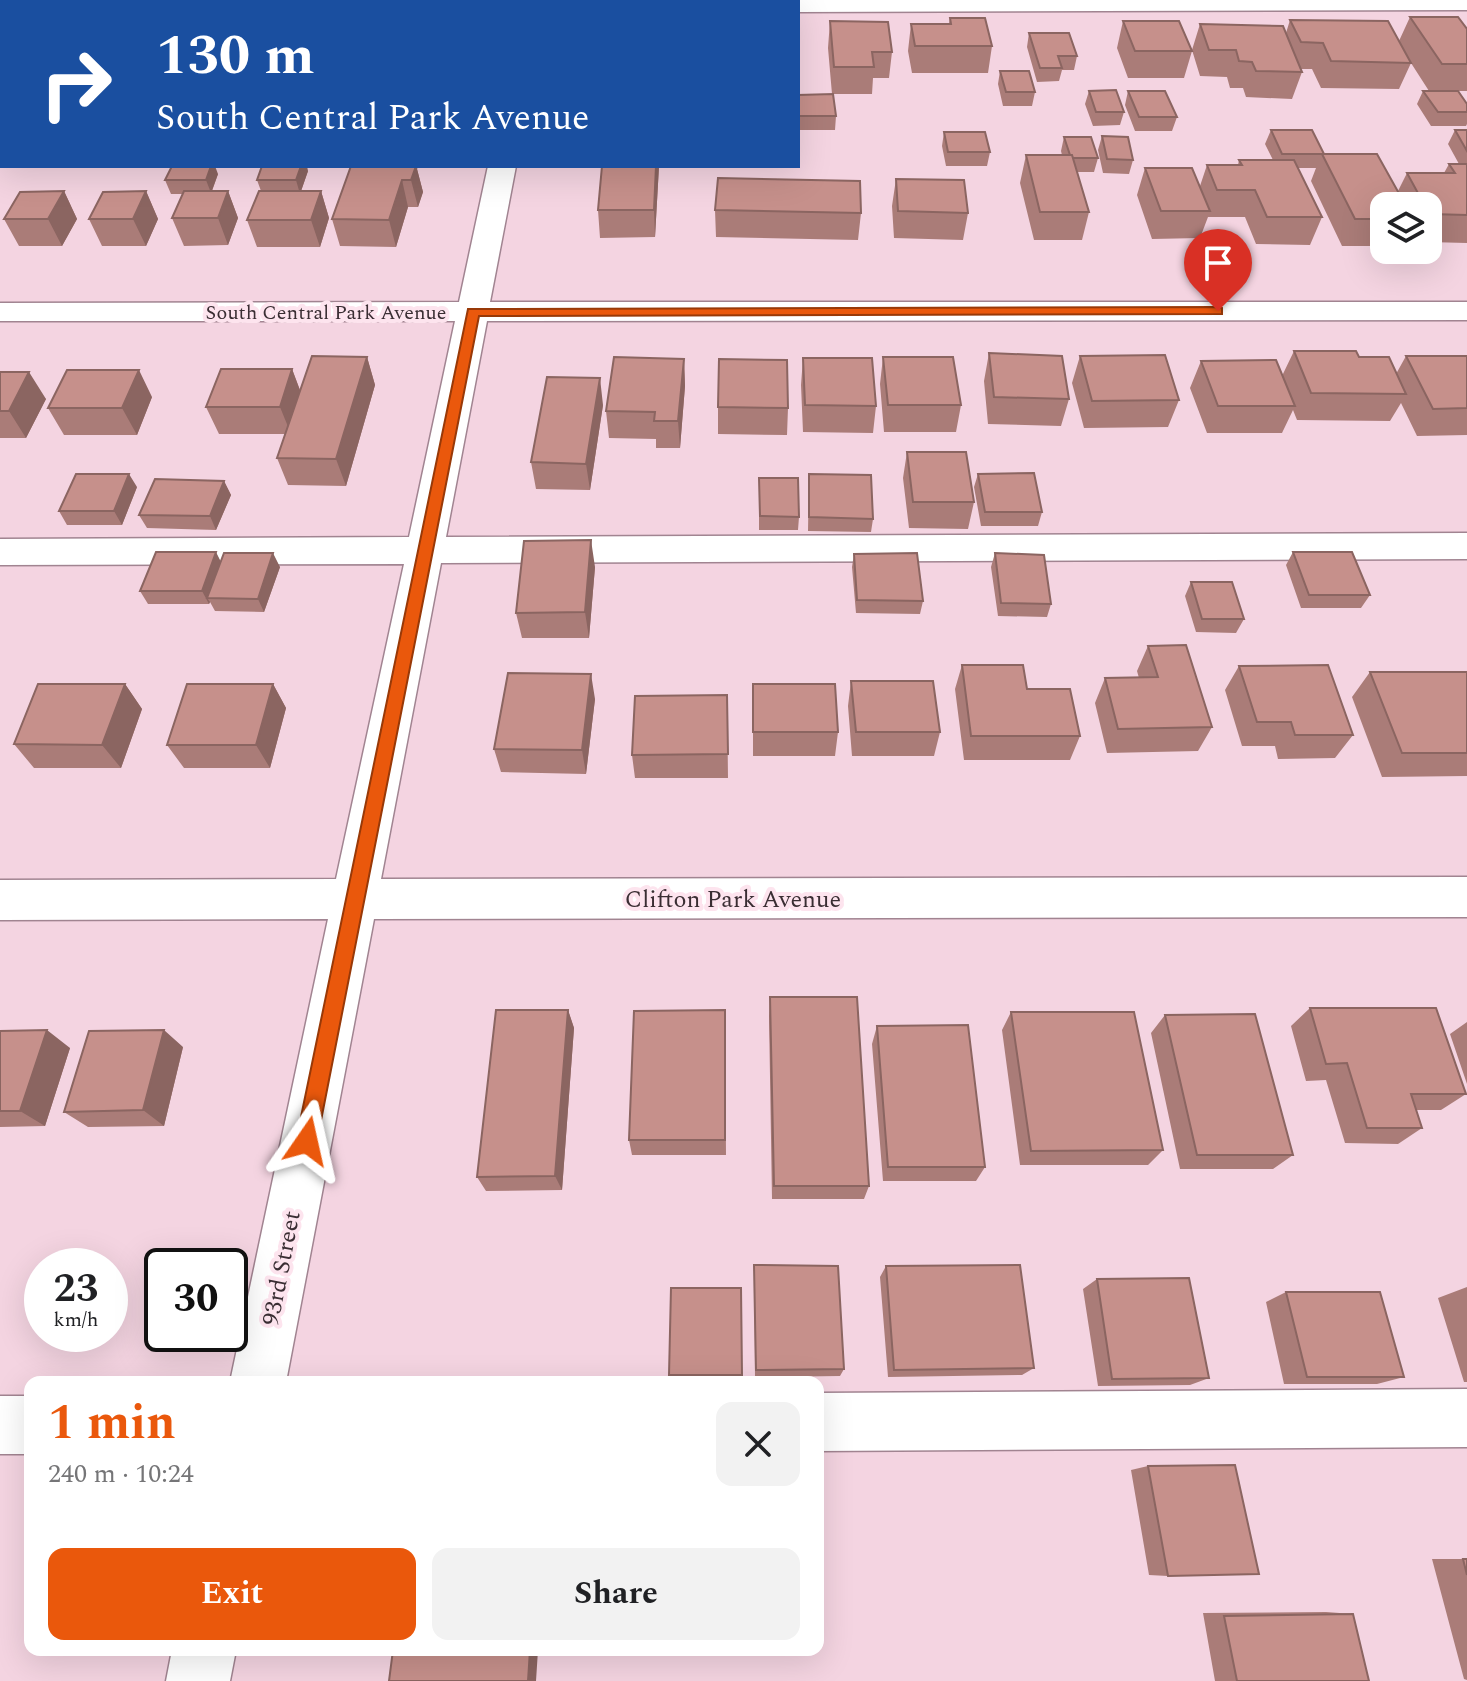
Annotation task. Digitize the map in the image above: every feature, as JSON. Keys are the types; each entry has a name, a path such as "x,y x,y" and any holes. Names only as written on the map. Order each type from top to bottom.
{"street":[{"path":"800,5 1467,3"},
{"name":"93rd Street","path":"259,1376 502,168"},
{"name":"South Central Park Avenue","path":"0,312 1467,311"},
{"path":"0,552 1467,546"},
{"name":"Clifton Park Avenue","path":"0,900 1467,897"},
{"path":"824,1422 1467,1418"},
{"path":"0,1425 24,1425"},
{"path":"198,1681 203,1656"}],"building":[{"path":"1410,17 1458,17 1467,29 1467,64 1442,64"},
{"path":"950,18 985,18 992,46 915,46 911,24 951,24"},
{"path":"1290,20 1388,21 1411,63 1331,61 1323,43 1301,42"},
{"path":"830,21 888,22 892,52 872,52 874,67 834,67"},
{"path":"1123,21 1179,21 1192,51 1135,51"},
{"path":"1200,24 1283,26 1302,72 1256,71 1252,62 1239,61 1236,50 1209,50"},
{"path":"1029,33 1069,33 1077,56 1058,56 1062,68 1040,68"},
{"path":"1000,71 1029,71 1035,92 1006,92"},
{"path":"1116,90 1124,112 1096,112 1089,91"},
{"path":"1128,91 1165,91 1177,117 1139,117"},
{"path":"1423,91 1458,91 1467,104 1467,112 1438,112"},
{"path":"833,94 836,116 800,116 800,95"},
{"path":"1271,130 1312,130 1324,154 1282,154"},
{"path":"1455,130 1467,130 1467,151"},
{"path":"944,132 985,132 990,152 948,152"},
{"path":"1102,136 1128,137 1133,160 1107,159"},
{"path":"1064,137 1091,137 1098,158 1073,158"},
{"path":"1322,154 1377,154 1398,192 1370,192 1370,219 1355,219"},
{"path":"1026,155 1072,155 1089,212 1040,212"},
{"path":"1239,160 1294,160 1322,217 1267,217 1255,190 1217,190 1207,165 1242,165"},
{"path":"1449,164 1467,164 1467,215 1442,214 1442,192 1417,192 1407,173 1455,173"},
{"path":"171,168 210,168 206,180 165,180"},
{"path":"261,168 300,168 296,180 257,180"},
{"path":"350,168 415,168 411,180 402,180 389,220 332,219"},
{"path":"602,168 656,168 654,210 598,210"},
{"path":"1145,168 1192,168 1210,211 1161,211"},
{"path":"718,178 860,181 861,213 715,210"},
{"path":"896,179 964,180 968,213 898,211"},
{"path":"64,191 48,219 4,219 20,192"},
{"path":"146,191 133,219 89,219 103,192"},
{"path":"184,191 228,191 218,218 172,218"},
{"path":"259,191 321,191 311,220 247,220"},
{"path":"1294,351 1356,351 1359,357 1389,357 1406,394 1311,393"},
{"path":"989,353 1062,356 1069,399 994,397"},
{"path":"1165,355 1179,400 1092,401 1080,356"},
{"path":"312,356 367,357 336,459 277,458"},
{"path":"1406,356 1467,356 1467,408 1433,409"},
{"path":"614,357 684,359 678,421 654,421 655,412 606,411"},
{"path":"883,357 953,357 961,405 888,405"},
{"path":"803,358 872,358 876,406 805,405"},
{"path":"719,359 787,360 788,408 718,407"},
{"path":"1276,360 1295,406 1218,406 1201,361"},
{"path":"221,369 292,369 280,407 206,407"},
{"path":"67,370 139,370 122,408 48,408"},
{"path":"0,372 29,372 9,411 0,411"},
{"path":"547,377 600,378 586,464 531,462"},
{"path":"907,452 966,452 974,502 913,502"},
{"path":"1034,473 1042,512 985,512 978,474"},
{"path":"76,474 129,474 114,511 59,511"},
{"path":"809,474 871,475 873,519 809,517"},
{"path":"759,478 798,478 799,517 760,516"},
{"path":"155,479 224,481 210,516 139,515"},
{"path":"591,540 585,612 516,613 524,541"},
{"path":"156,552 216,552 202,591 140,591"},
{"path":"1293,552 1352,552 1370,595 1309,595"},
{"path":"224,553 273,553 258,599 207,598"},
{"path":"917,553 923,601 857,600 854,554"},
{"path":"995,553 1044,555 1051,604 1001,603"},
{"path":"1191,582 1232,582 1244,619 1202,619"},
{"path":"1186,645 1212,727 1118,729 1105,678 1158,677 1148,646"},
{"path":"962,665 1023,665 1027,689 1070,689 1080,736 971,736"},
{"path":"1328,665 1353,735 1295,735 1291,722 1257,722 1239,666"},
{"path":"1370,672 1467,672 1467,753 1402,753"},
{"path":"508,673 591,674 582,750 494,749"},
{"path":"851,681 933,681 940,732 856,732"},
{"path":"38,684 125,684 102,745 14,744"},
{"path":"187,684 273,684 256,745 167,745"},
{"path":"753,684 835,684 838,732 753,732"},
{"path":"727,695 728,754 632,755 635,696"},
{"path":"770,997 857,997 869,1186 774,1186"},
{"path":"1310,1008 1436,1008 1466,1094 1411,1094 1422,1128 1367,1128 1347,1063 1326,1064"},
{"path":"496,1010 568,1010 555,1176 477,1177"},
{"path":"725,1010 725,1140 629,1140 634,1011"},
{"path":"1011,1012 1134,1012 1163,1150 1031,1151"},
{"path":"1255,1014 1293,1155 1197,1155 1165,1015"},
{"path":"968,1025 985,1167 888,1167 877,1026"},
{"path":"47,1030 20,1111 0,1111 0,1031"},
{"path":"164,1030 143,1110 64,1112 89,1031"},
{"path":"754,1265 838,1266 844,1369 756,1370"},
{"path":"1020,1265 1034,1368 894,1370 886,1266"},
{"path":"1189,1278 1209,1378 1112,1379 1097,1279"},
{"path":"671,1288 741,1288 742,1375 669,1375"},
{"path":"1286,1292 1380,1292 1404,1377 1307,1377"},
{"path":"1235,1465 1259,1574 1168,1576 1148,1466"},
{"path":"1353,1614 1369,1681 1237,1681 1224,1616"},
{"path":"392,1656 530,1656 528,1681 389,1681"}],"route":[{"path":"307,1141 473,312 1218,311"}]}
